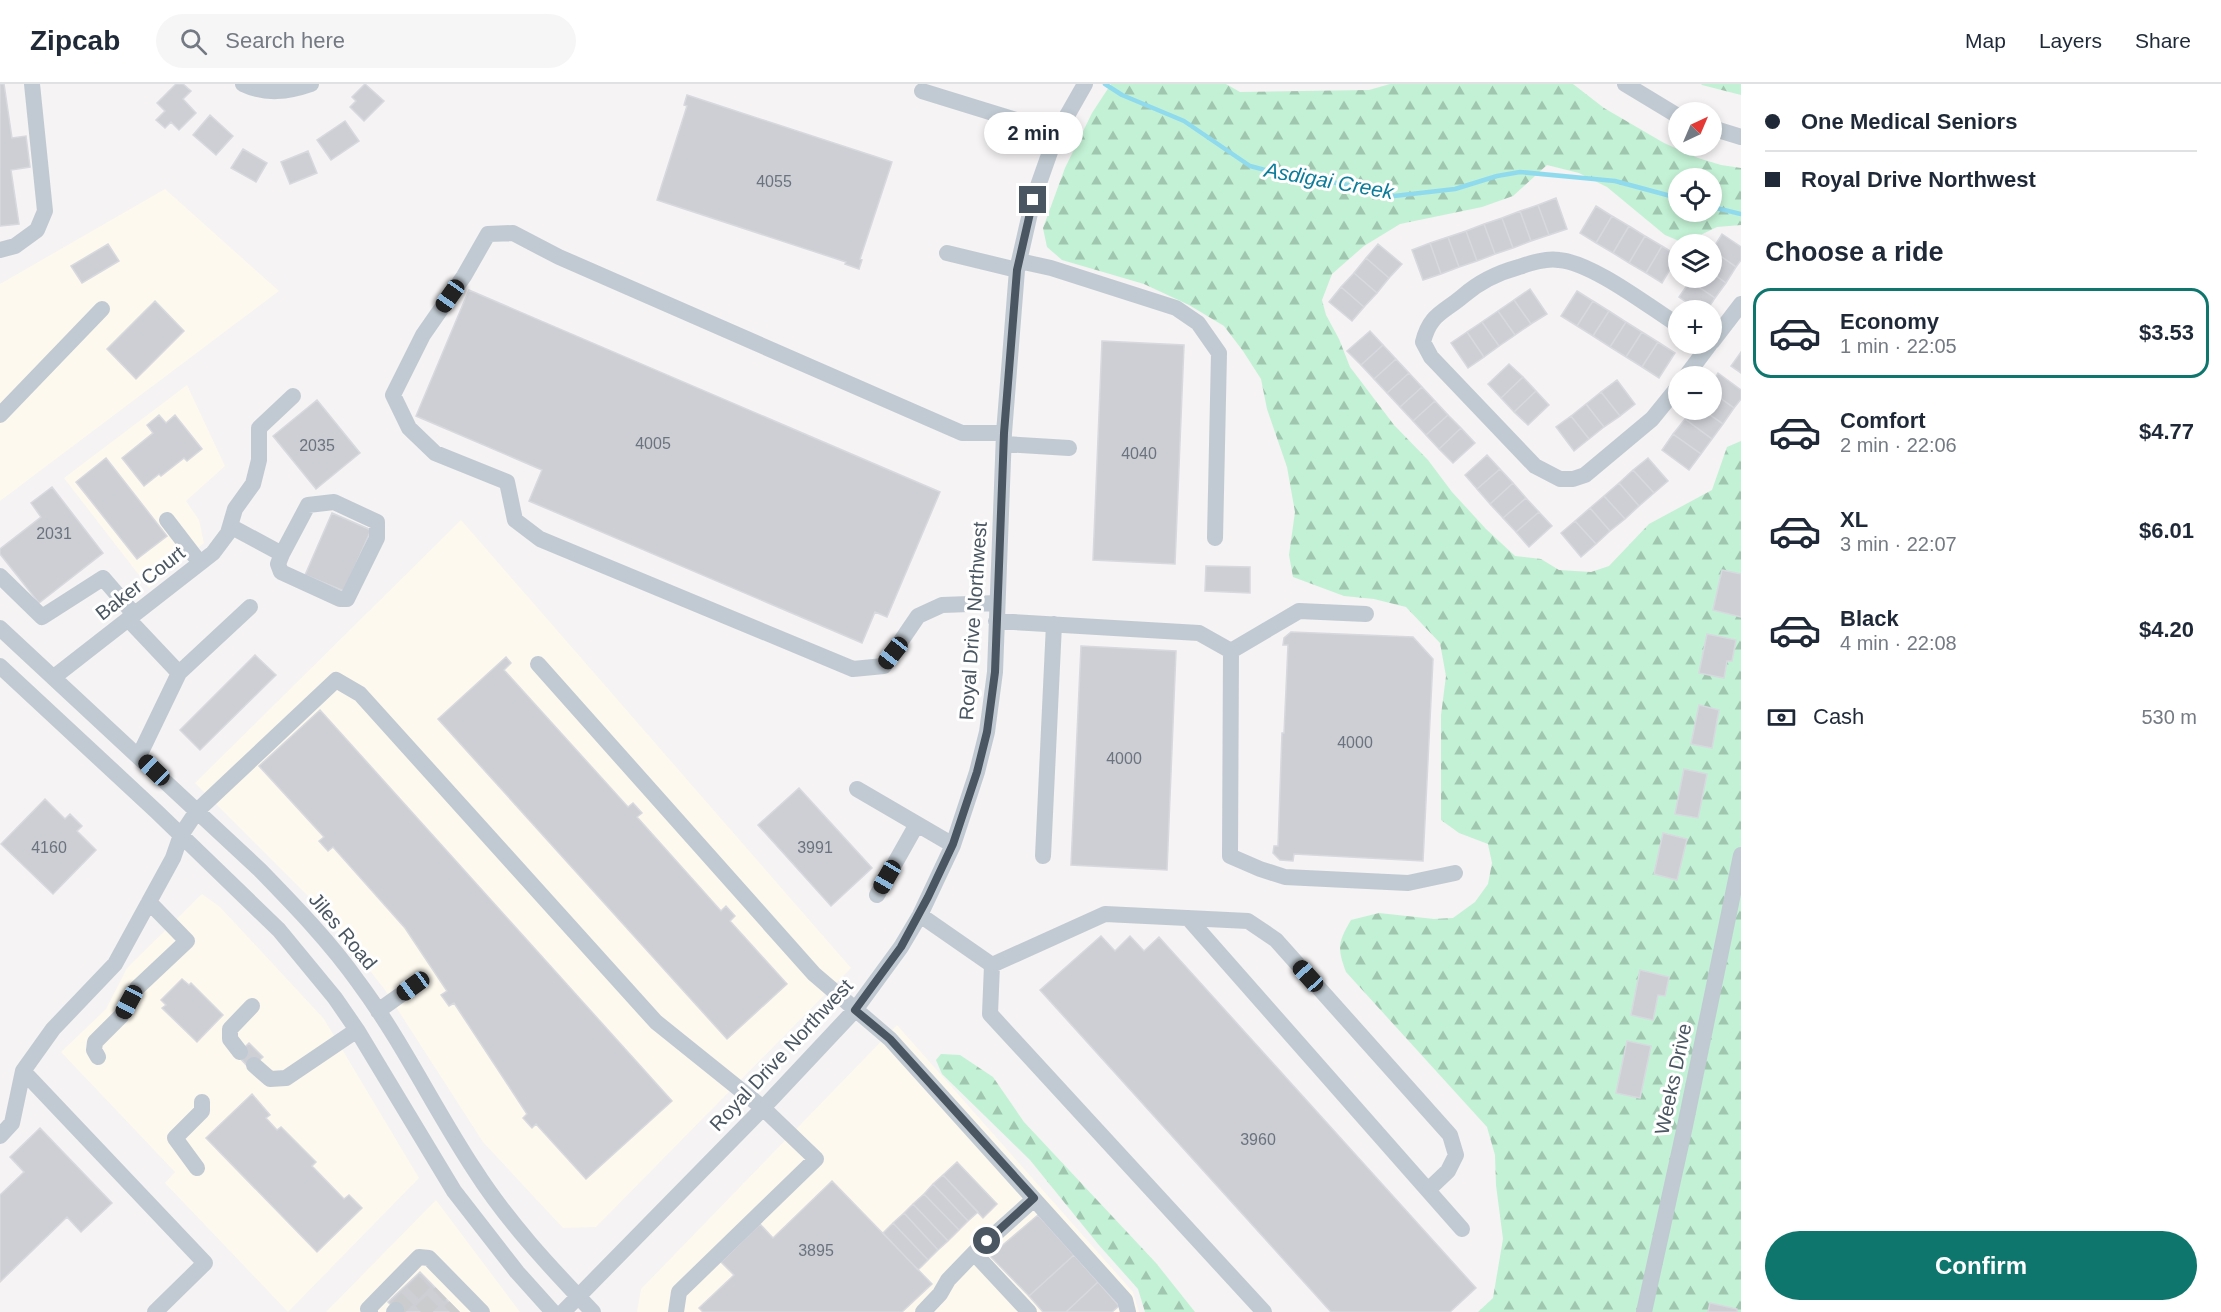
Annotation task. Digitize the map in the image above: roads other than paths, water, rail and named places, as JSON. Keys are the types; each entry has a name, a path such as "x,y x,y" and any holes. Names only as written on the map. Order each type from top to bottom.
{"street":[{"path":"0,250 15,246 37,230 45,211 32,84"},
{"path":"243,84 262,91 277,92 311,84"},
{"name":"Royal Drive Northwest","path":"563,1312 764,1108 855,1010 901,947 920,915 953,844 977,772 987,732 995,672 1004,438 1018,266 1033,200 1056,135 1084,84"},
{"path":"1625,84 1668,110"},
{"path":"922,91 1056,135"},
{"path":"1722,131 1741,137"},
{"path":"997,603 942,605 918,616 884,666 853,669 540,538 514,520 507,482 435,453 409,428 393,395 423,335 464,276 488,234 513,233 559,257 962,433 1069,448"},
{"path":"947,253 1018,266 1051,268 1176,308 1198,323 1219,353 1215,538"},
{"path":"1668,319 1587,267 1558,260 1537,262 1500,272 1478,283 1434,317 1426,327 1423,342 1431,357 1535,466 1560,479 1573,479 1585,475 1652,419 1668,399"},
{"path":"1722,328 1741,304"},
{"path":"0,415 102,309"},
{"name":"Baker Court","path":"54,677 213,553 228,533 235,508 254,484 259,460 259,428 293,396"},
{"path":"333,502 377,522 377,538 347,599 340,599 281,572 278,564 282,554 308,505 333,502"},
{"path":"167,520 200,562"},
{"path":"230,526 282,554"},
{"path":"0,576 42,617 103,578 131,616 179,673"},
{"path":"140,756 179,673 250,607"},
{"path":"1231,651 1299,611 1366,614"},
{"path":"996,621 1199,633 1231,651"},
{"path":"1043,856 1054,624"},
{"name":"Jiles Road","path":"0,627 140,756 298,909 360,983 475,1171 507,1216 593,1312"},
{"path":"1231,651 1230,856 1286,877 1408,883 1455,873"},
{"path":"538,664 814,974 890,1039 1125,1300 1128,1312"},
{"path":"0,666 279,930 335,998 357,1030 454,1191 517,1272 553,1312"},
{"path":"0,1136 12,1124 23,1071 53,1029 115,964 173,858 181,835 197,811 336,680 360,694 656,1022 764,1108 816,1159 679,1292 676,1312"},
{"path":"858,789 953,844"},
{"path":"877,895 917,824"},
{"name":"Weeks Drive","path":"1644,1312 1741,855"},
{"path":"98,1057 94,1050 95,1042 122,1016 137,988 187,940 149,902"},
{"path":"992,965 1105,914 1248,921 1276,940 1450,1135 1456,1155 1448,1171 1428,1190"},
{"path":"920,915 992,965"},
{"path":"1188,918 1462,1229"},
{"path":"992,965 990,1014 1264,1312"},
{"path":"378,1011 413,986"},
{"path":"240,1052 230,1040 230,1029 252,1006"},
{"path":"254,1065 270,1079 286,1078 357,1030"},
{"path":"23,1071 205,1263 155,1312"},
{"path":"197,1168 175,1138 202,1111 202,1102"},
{"path":"923,1312 940,1294 948,1280 974,1253 1034,1198"},
{"path":"974,1253 1029,1312"},
{"path":"370,1312 368,1309 419,1257 429,1258 440,1280 471,1308"}],"waterway":[{"name":"Asdigai Creek","path":"1105,84 1122,95 1184,121 1250,166 1277,173 1366,188 1394,196 1455,189 1497,176 1520,172 1615,181 1668,195"},
{"name":"Asdigai Creek","path":"1722,209 1741,214"}],"tunnel":[{"path":"396,1310 427,1279"},
{"path":"421,1312 441,1293"},
{"path":"450,1312 455,1307"}]}
